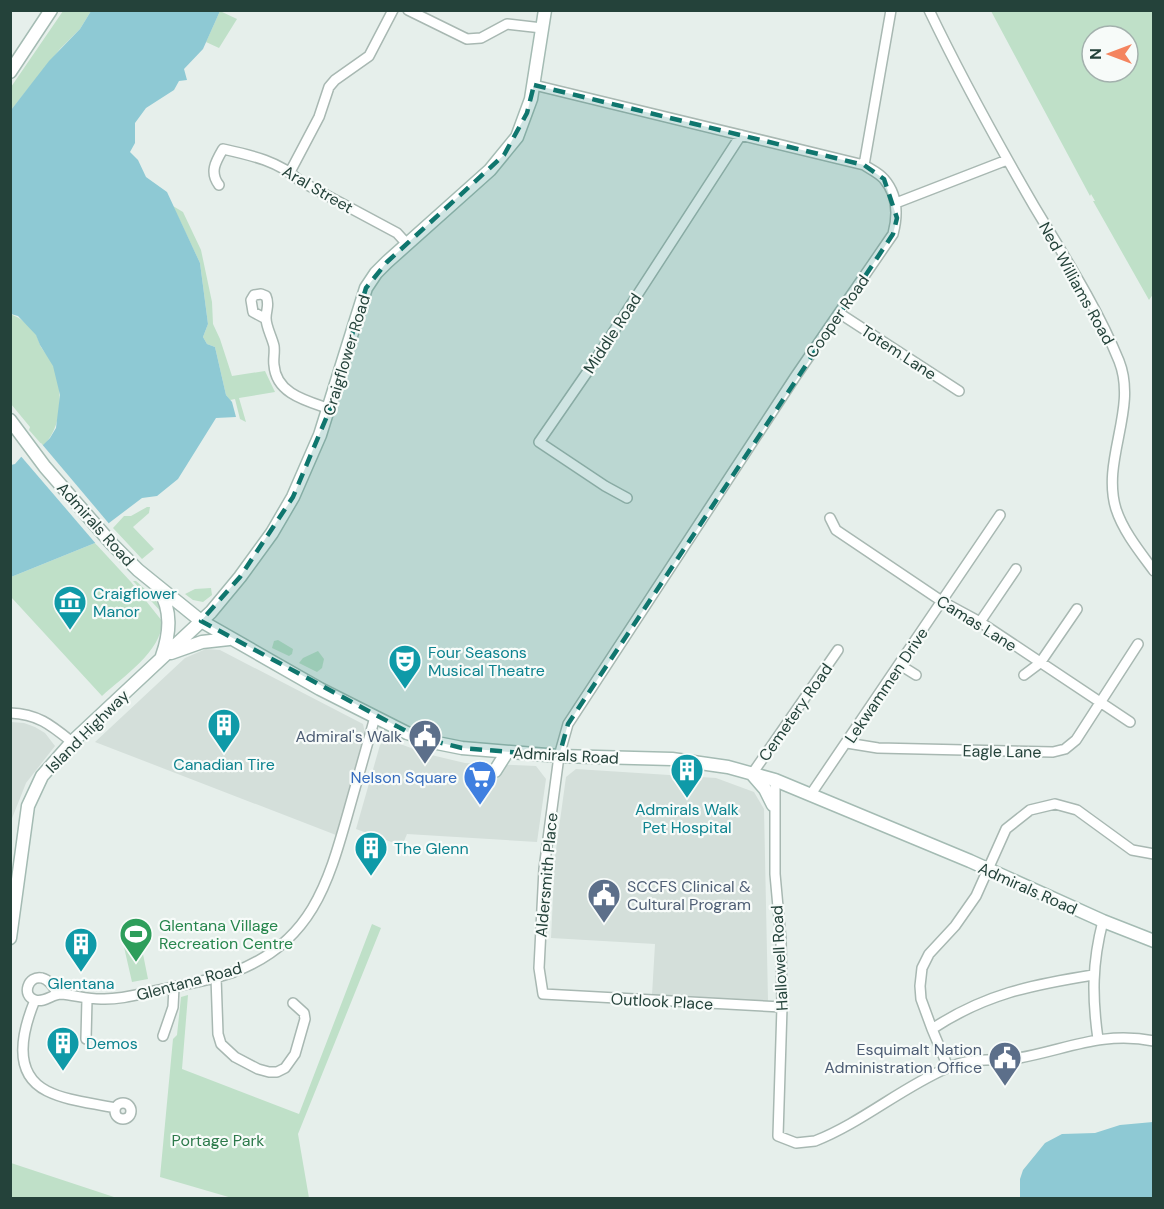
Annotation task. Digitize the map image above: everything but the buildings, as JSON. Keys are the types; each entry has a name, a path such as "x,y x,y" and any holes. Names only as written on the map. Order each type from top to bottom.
{"main road":[{"path":"10,72 51,10"},
{"name":"Craigflower Road","path":"201,621 240,577 276,526 309,464 330,409 366,288 376,273 490,170 517,137 534,85 545,10"},
{"name":"Admirals Road","path":"10,420 18,437 112,544 156,585 201,621 320,690 407,733 437,743 486,751 559,756 672,759 728,767 775,780 1154,941"},
{"path":"156,585 167,607 169,620 162,657"},
{"name":"Island Highway","path":"10,938 28,806 42,776 72,742 201,621"},
{"path":"162,657 202,642 229,639"},
{"path":"486,751 495,771 507,752"},
{"path":"752,774 765,789 773,805"}],"street":[{"path":"290,172 319,117 329,87 335,80 369,56 393,10"},
{"path":"408,10 467,39 481,38 507,24 542,27"},
{"path":"864,165 891,10"},
{"name":"Ned Williams Road","path":"929,10 948,51 1007,160 1086,294 1120,363 1124,386 1123,402 1113,459 1112,486 1116,510 1130,536 1154,571"},
{"path":"534,85 864,165 884,179 896,203 1007,160"},
{"name":"Middle Road","path":"627,498 539,442 588,371 741,135"},
{"name":"Aral Street","path":"219,185 214,179 214,166 223,149 255,155 290,172 300,181 397,233 407,244"},
{"name":"Cooper Road","path":"559,756 568,724 892,234 897,218 896,203"},
{"name":"Totem Lane","path":"839,313 958,391"},
{"path":"266,319 274,344 273,364 279,382 286,391 330,409"},
{"name":"Lekwammen Drive","path":"811,794 1000,515"},
{"name":"Camas Lane","path":"830,518 836,530 1130,722"},
{"path":"980,622 1016,569"},
{"path":"1024,675 1040,663 1077,609"},
{"name":"Eagle Lane","path":"847,743 878,748 1053,752 1065,749 1076,740 1138,644"},
{"name":"Cemetery Road","path":"752,774 838,650"},
{"path":"900,665 916,675"},
{"path":"10,713 25,713 46,721 72,742"},
{"name":"Glentana Road","path":"58,993 48,980 36,978 28,987 28,994 35,1000 45,1000 58,993 87,999 114,999 174,987 216,977 249,965 264,957 297,929 322,893 334,860 375,717"},
{"name":"Aldersmith Place","path":"543,994 539,968 544,878 559,756"},
{"name":"Hallowell Road","path":"775,780 773,805 776,899 781,940 782,1007 778,1136 796,1143 807,1143 823,1138 948,1067"},
{"path":"1154,854 1132,850 1077,810 1055,804 1030,810 1006,829 976,896 955,926 929,954 922,968 920,986 921,999 948,1067 970,1059 1016,1058 1039,1054 1098,1039 1123,1037 1154,1041"},
{"path":"1098,1039 1093,1001 1093,975 1103,921"},
{"path":"932,1029 950,1017 1005,993 1036,984 1093,975"},
{"path":"216,977 218,1034 221,1044 235,1058 258,1069 277,1072 285,1068 295,1054 305,1019 304,1013 293,1003"},
{"path":"163,1036 173,1007 174,987"},
{"name":"Outlook Place","path":"543,994 782,1007"},
{"path":"86,1039 87,999"},
{"path":"35,1000 28,1017 22,1047 29,1075 48,1092 115,1108"}],"highlighted area":[{"path":"534,85 864,165 884,179 897,218 893,234 568,724 559,756 462,748 417,737 201,621 240,577 293,497 330,409 366,288 387,262 504,155 527,113"}],"shaded area":[{"path":"206,649 220,650 363,724 365,733 336,835 95,742 185,658"},
{"path":"11,722 35,727 45,733 55,746 26,783 11,821"},
{"name":"Nelson Square","path":"387,739 427,754 465,763 536,766 546,779 537,842 407,834 402,846 356,829 380,745"},
{"path":"576,769 716,778 754,792 764,809 768,1001 652,995 655,944 551,938 555,857 566,777"}],"green space":[{"path":"63,11 91,11 80,29 60,49 11,110 11,87"},
{"path":"220,11 237,19 219,48 206,42"},
{"path":"991,11 1153,11 1154,293 1149,300 1091,194 1090,196"},
{"path":"173,206 183,212 201,250 212,302 213,324 232,376 265,371 275,392 239,398 246,422 240,419 235,399 230,400 226,395 215,347 207,344 203,337 208,324 200,263"},
{"path":"10,314 24,322 36,334 41,347 53,364 57,377 60,398 58,419 50,438 43,446 11,404"},
{"path":"150,507 149,513 133,527 154,549 142,559 113,528 124,516 131,516"},
{"path":"95,543 131,582 162,621 161,632 149,652 102,696 11,597 11,577"},
{"path":"133,581 136,581 152,596 163,614"},
{"path":"211,588 212,595 203,602 193,600 185,594 195,589"},
{"path":"278,640 293,649 292,654 289,656 272,648 274,641"},
{"path":"318,651 324,659 322,668 317,672 299,663 303,658"},
{"name":"Portage Park","path":"372,924 381,928 298,1134 309,1198 232,1198 160,1177 173,1039 177,1035 181,997 188,995 182,1069 299,1114"},
{"name":"Glentana Village Recreation Centre","path":"141,944 148,979 132,982 124,947"},
{"path":"11,1163 117,1198 11,1198"}],"water":[{"path":"91,11 220,11 203,49 184,69 187,80 179,81 174,90 146,108 135,123 135,143 130,152 138,160 146,177 167,192 200,263 208,324 203,337 207,344 215,347 226,395 232,402 236,417 216,418 178,479 157,496 142,498 109,523 95,543 11,577 11,465 21,457 38,450 50,438 56,428 60,395 53,366 36,335 18,316 11,314 11,110 49,61 80,29"},
{"path":"1153,1122 1153,1198 1020,1198 1020,1179 1023,1170 1045,1143 1062,1134 1095,1133 1120,1125"}],"pier":[{"path":"41,443 111,526 97,545 19,454"}],"place":[{"name":"Craigflower Manor","path":"70,631"},
{"name":"Four Seasons Musical Theatre","path":"405,690"},
{"name":"Canadian Tire","path":"224,754"},
{"name":"Admiral's Walk","path":"425,765"},
{"name":"Admirals Walk Pet Hospital","path":"687,799"},
{"name":"Nelson Square","path":"480,806"},
{"name":"The Glenn","path":"371,877"},
{"name":"SCCFS Clinical & Cultural Program","path":"604,924"},
{"name":"Glentana Village Recreation Centre","path":"136,963"},
{"name":"Glentana","path":"81,973"},
{"name":"Demos","path":"63,1072"},
{"name":"Esquimalt Nation Administration Office","path":"1005,1087"}]}
